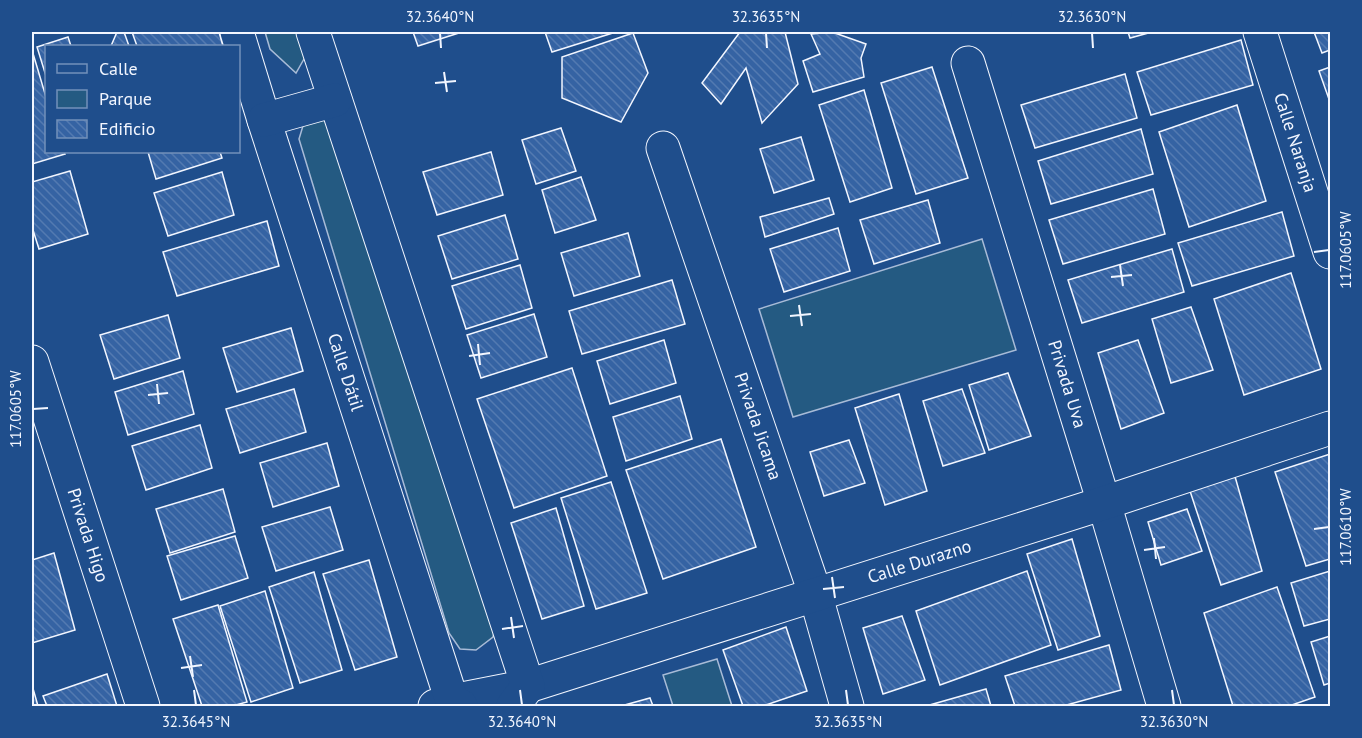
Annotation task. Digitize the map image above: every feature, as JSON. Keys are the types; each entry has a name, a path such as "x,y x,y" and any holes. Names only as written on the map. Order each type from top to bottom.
{"street":[{"name":"Calle Dátil","path":"237,32 449,705"},
{"path":"313,32 520,696"},
{"name":"Calle Naranja","path":"1260,32 1330,252"},
{"name":"Privada Uva","path":"968,63 1164,706"},
{"path":"264,120 335,100"},
{"name":"Privada Jicama","path":"663,148 815,593 847,706"},
{"name":"Privada Higo","path":"32,362 144,706"},
{"name":"Calle Durazno","path":"449,705 520,696 815,593 1104,503 1330,428"}],"green space":[{"path":"265,32 313,32 318,62 304,59 296,73 270,49"},
{"path":"323,110 497,619 493,637 476,650 460,649 449,633 299,139 306,116"},
{"path":"982,239 1016,350 793,417 759,309"},
{"path":"717,659 732,706 673,706 663,675"}],"building":[{"path":"117,32 124,32 129,45 111,45"},
{"path":"132,32 219,32 223,45 137,45"},
{"path":"413,32 462,32 418,46"},
{"path":"545,32 616,32 552,52"},
{"path":"740,32 785,32 798,84 762,123 746,68 721,104 702,83"},
{"path":"832,32 866,44 861,58 864,77 813,92 803,61 820,54 811,34"},
{"path":"1128,32 1152,32 1130,38"},
{"path":"1314,32 1330,32 1330,50 1322,53"},
{"path":"633,33 648,73 621,122 562,98 562,57"},
{"path":"68,37 71,45 45,45 45,73 37,47"},
{"path":"1241,40 1253,85 1151,115 1137,72"},
{"path":"32,50 45,94 45,153 65,154 32,164"},
{"path":"932,67 968,178 916,194 881,83"},
{"path":"1330,67 1330,102 1319,71"},
{"path":"1125,74 1137,118 1035,148 1021,105"},
{"path":"864,90 892,188 850,202 819,105"},
{"path":"1237,105 1266,201 1189,227 1159,132"},
{"path":"561,128 576,171 536,184 522,140"},
{"path":"1141,129 1153,174 1051,204 1038,161"},
{"path":"801,137 814,180 774,193 760,149"},
{"path":"491,152 503,195 437,215 423,172"},
{"path":"148,153 220,153 222,158 156,179"},
{"path":"70,171 88,234 39,249 32,227 32,182"},
{"path":"222,172 234,215 168,236 154,193"},
{"path":"581,177 596,220 555,233 542,190"},
{"path":"1153,189 1165,234 1063,264 1049,220"},
{"path":"829,198 834,214 765,237 760,217"},
{"path":"928,200 940,243 874,264 860,220"},
{"path":"1282,212 1294,256 1192,286 1178,243"},
{"path":"505,215 518,259 452,279 438,236"},
{"path":"267,221 279,266 177,296 163,252"},
{"path":"838,228 850,271 784,292 770,249"},
{"path":"628,233 640,276 574,296 561,253"},
{"path":"1172,249 1184,292 1082,323 1068,280"},
{"path":"520,265 532,308 466,329 452,286"},
{"path":"1291,273 1321,369 1244,395 1214,299"},
{"path":"672,280 685,324 582,354 569,311"},
{"path":"1191,307 1213,370 1171,383 1152,319"},
{"path":"534,314 547,357 481,378 467,335"},
{"path":"168,315 180,358 114,379 100,335"},
{"path":"291,328 303,371 237,392 223,348"},
{"path":"664,340 676,383 610,404 597,361"},
{"path":"1138,340 1164,413 1121,429 1098,353"},
{"path":"572,368 607,476 514,508 477,399"},
{"path":"183,371 194,414 128,435 115,392"},
{"path":"1008,373 1031,436 989,450 969,385"},
{"path":"294,389 306,432 240,453 226,409"},
{"path":"962,389 985,453 943,466 923,401"},
{"path":"899,394 927,491 885,505 855,408"},
{"path":"680,396 692,439 626,461 613,417"},
{"path":"200,425 212,468 146,490 132,446"},
{"path":"721,439 756,547 663,579 626,470"},
{"path":"849,440 865,483 824,496 810,452"},
{"path":"327,443 339,486 273,507 260,463"},
{"path":"1330,454 1330,559 1306,566 1275,472"},
{"path":"1234,473 1262,571 1221,585 1189,488"},
{"path":"611,482 647,593 596,609 561,498"},
{"path":"223,489 235,532 170,553 156,509"},
{"path":"330,507 343,550 276,571 262,527"},
{"path":"556,508 584,606 542,619 511,523"},
{"path":"1187,509 1202,551 1161,565 1148,522"},
{"path":"235,536 248,578 181,600 167,556"},
{"path":"1072,539 1100,636 1058,650 1027,554"},
{"path":"54,553 75,630 32,643 32,560"},
{"path":"369,560 397,657 355,670 323,574"},
{"path":"1027,571 1051,645 940,685 916,611"},
{"path":"1330,571 1330,619 1304,626 1291,583"},
{"path":"314,572 342,670 300,683 269,587"},
{"path":"1277,587 1315,697 1289,706 1233,706 1204,613"},
{"path":"265,591 293,688 251,702 220,606"},
{"path":"218,605 247,702 232,706 202,706 173,619"},
{"path":"902,616 925,680 883,694 863,628"},
{"path":"786,627 807,691 763,706 743,706 723,650"},
{"path":"1330,636 1330,683 1324,685 1311,642"},
{"path":"1109,645 1121,690 1063,706 1015,706 1005,676"},
{"path":"107,674 117,706 47,706 43,696"},
{"path":"32,685 38,706 32,706"},
{"path":"986,689 991,706 926,706"},
{"path":"650,698 653,706 621,706"}]}
